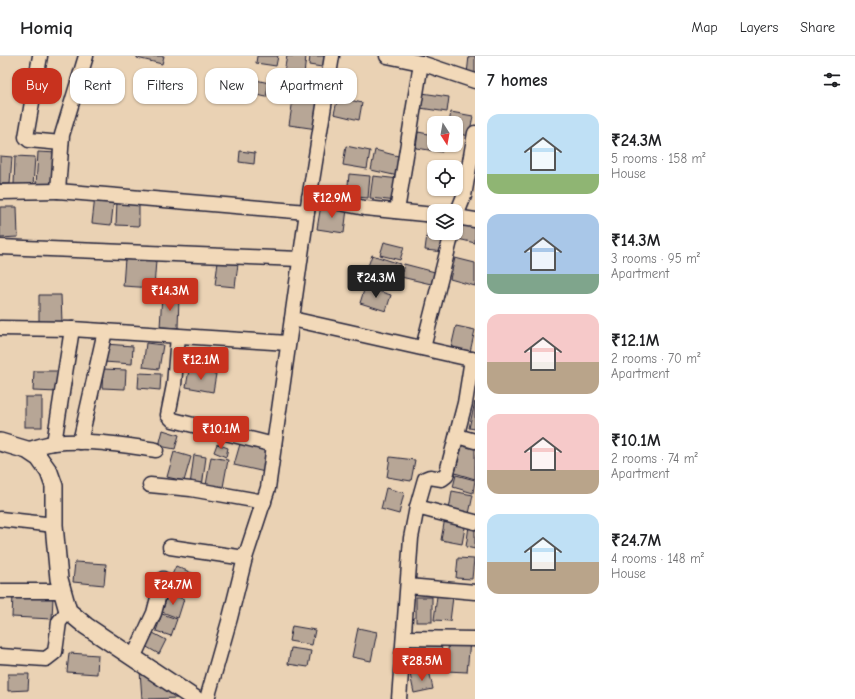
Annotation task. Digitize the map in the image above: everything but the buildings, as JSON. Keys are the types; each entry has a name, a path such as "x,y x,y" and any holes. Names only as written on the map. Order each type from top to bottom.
{"street":[{"path":"40,56 26,137 29,140 61,143"},
{"path":"58,191 61,143 86,56"},
{"path":"207,699 245,558 264,502 274,445 309,197 332,56"},
{"path":"387,56 421,62 475,80"},
{"path":"397,211 421,62"},
{"path":"461,204 464,196 475,133"},
{"path":"0,192 58,191 307,212"},
{"path":"309,197 336,204 427,214"},
{"path":"463,217 475,220"},
{"path":"423,348 450,240"},
{"path":"0,247 300,259"},
{"path":"292,319 474,360 465,403 446,476 442,479 430,477 425,480 417,507 411,538 405,638 399,699"},
{"path":"0,328 72,329 288,344"},
{"path":"54,443 72,329"},
{"path":"80,442 105,331"},
{"path":"178,336 174,385 168,415 173,420 274,445"},
{"path":"457,436 475,441"},
{"path":"0,442 27,450 39,458 49,472 54,486 54,525 59,579 68,611 86,626 196,699"},
{"path":"27,450 54,443 80,442 124,445 156,450"},
{"path":"150,485 191,489 264,502"},
{"path":"417,507 475,522"},
{"path":"0,519 54,525"},
{"path":"170,547 245,558"},
{"path":"133,658 154,614 163,578"},
{"path":"408,586 475,592"},
{"path":"0,591 62,591"},
{"path":"0,656 46,659 52,655 56,648 59,622 68,611"},
{"path":"405,638 475,639"}]}
